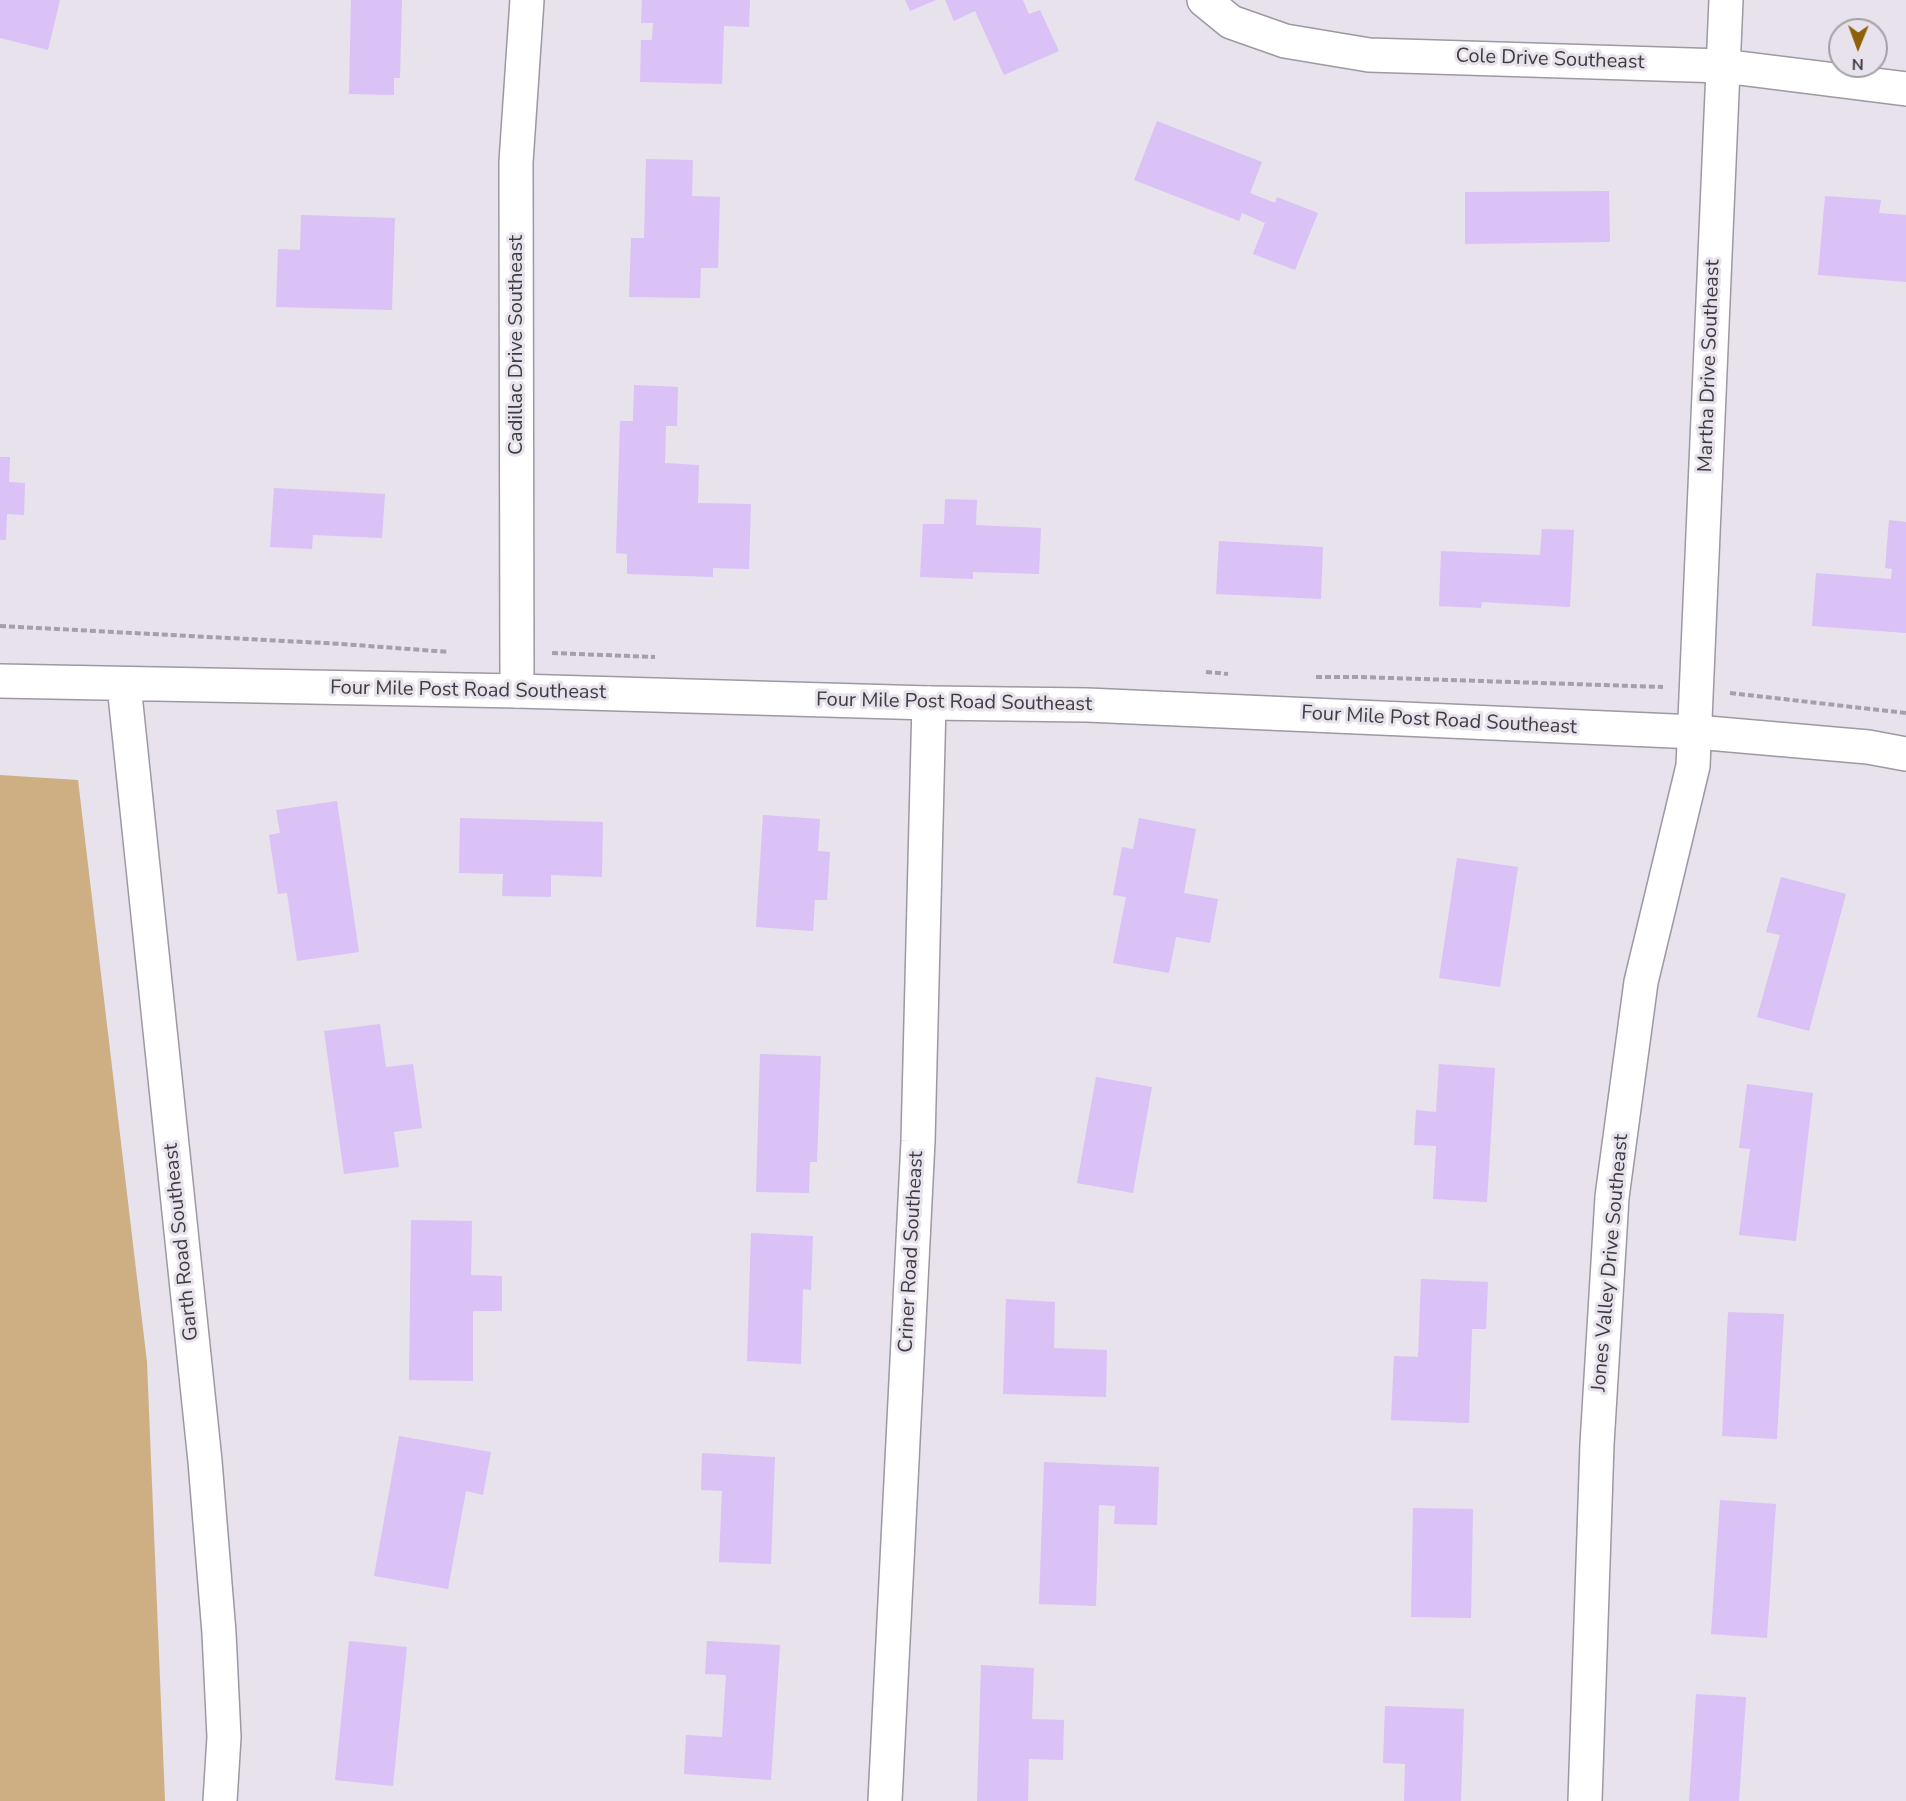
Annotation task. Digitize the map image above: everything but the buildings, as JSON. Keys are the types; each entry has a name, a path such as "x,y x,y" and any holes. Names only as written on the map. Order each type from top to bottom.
{"street":[{"name":"Cadillac Drive Southeast","path":"517,691 516,162 527,0"},
{"name":"Cole Drive Southeast","path":"1204,0 1231,22 1285,41 1369,55 1723,66 1906,89"},
{"name":"Martha Drive Southeast","path":"1696,732 1726,0"},
{"name":"Four Mile Post Road Southeast","path":"0,681 1087,705 1696,732 1868,747 1906,754"},
{"name":"Garth Road Southeast","path":"124,685 205,1461 219,1633 224,1737 220,1801"},
{"name":"Criner Road Southeast","path":"885,1801 918,1141 929,703"},
{"name":"Jones Valley Drive Southeast","path":"1585,1801 1597,1444 1612,1197 1641,982 1693,766 1696,732"}],"shaded area":[{"path":"0,775 78,780 147,1362 165,1801 0,1801"}]}
